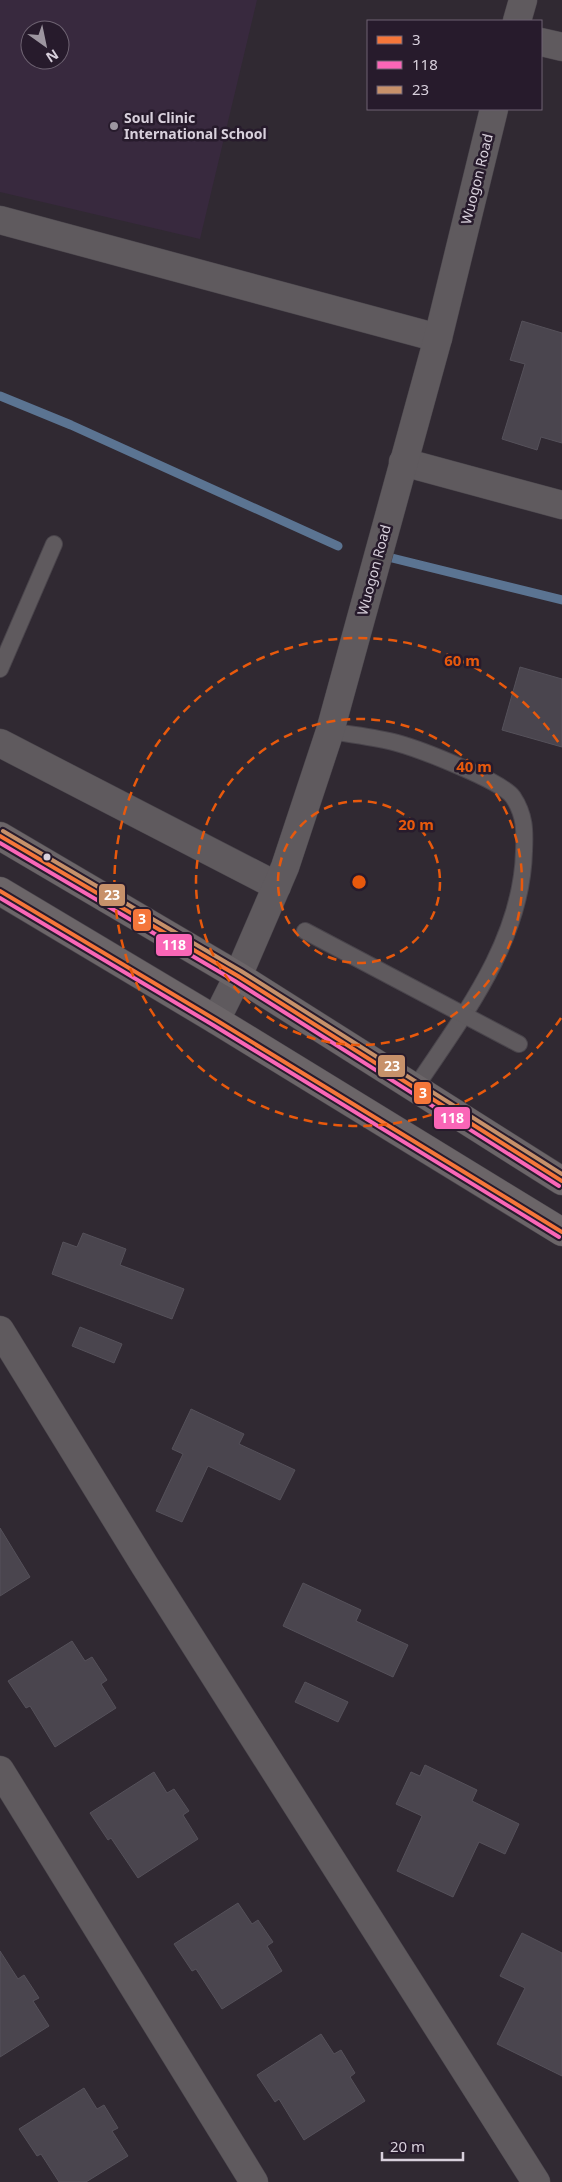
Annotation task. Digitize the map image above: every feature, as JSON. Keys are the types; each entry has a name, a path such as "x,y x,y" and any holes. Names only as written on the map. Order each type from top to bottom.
{"main road":[{"path":"0,836 238,976 562,1181"},
{"path":"0,891 216,1020 562,1232"}],"street":[{"path":"517,20 523,0"},
{"path":"542,42 562,48"},
{"name":"Wuogon Road","path":"216,1020 238,976 285,867 330,731 438,338 494,110"},
{"path":"0,220 438,338"},
{"path":"403,462 562,505"},
{"path":"0,743 277,886"},
{"path":"0,1330 150,1575 536,2182"},
{"path":"0,1770 254,2182"}],"lane":[{"path":"0,669 54,544"},
{"path":"330,731 398,743 485,777 512,796 525,824 524,876 512,922 484,985 415,1088"},
{"path":"305,931 519,1044"}],"shaded area":[{"name":"Soul Clinic International School","path":"0,0 257,0 200,239 0,192"}],"building":[{"path":"522,321 562,333 562,443 541,437 537,450 502,439 525,364 510,360"},
{"path":"520,667 562,679 562,747 502,730"},
{"path":"83,1233 126,1249 120,1265 184,1289 172,1319 52,1274 63,1242 77,1247"},
{"path":"80,1327 122,1344 114,1363 72,1346"},
{"path":"191,1409 244,1434 239,1444 295,1470 280,1500 208,1466 182,1522 156,1511 183,1454 172,1449"},
{"path":"0,1528 30,1577 0,1596"},
{"path":"303,1583 361,1610 356,1621 408,1645 393,1677 283,1626"},
{"path":"72,1641 85,1661 92,1657 107,1680 101,1684 116,1708 55,1747 30,1706 26,1708 8,1681"},
{"path":"305,1682 348,1702 338,1722 295,1702"},
{"path":"425,1765 477,1790 472,1801 519,1824 505,1854 479,1842 453,1897 397,1871 422,1816 396,1804 411,1772 420,1776"},
{"path":"154,1772 167,1793 174,1789 189,1811 183,1815 198,1839 138,1878 111,1838 108,1840 90,1813"},
{"path":"238,1903 252,1924 258,1920 273,1942 267,1946 282,1971 222,2009 196,1969 192,1971 174,1944"},
{"path":"522,1933 562,1953 562,2076 497,2044 525,1988 500,1976"},
{"path":"0,1951 18,1979 24,1975 39,1998 33,2001 49,2026 0,2057"},
{"path":"321,2034 334,2054 341,2050 355,2073 350,2077 365,2101 304,2140 279,2099 275,2102 257,2075"},
{"path":"84,2088 97,2109 104,2105 118,2128 112,2131 128,2156 86,2182 59,2182 41,2154 37,2156 19,2129"}],"waterway":[{"path":"0,396 71,425 338,546"},
{"path":"392,558 562,600"}],"transit line":[{"name":"23","path":"3,831 241,971 562,1174"},
{"name":"3","path":"0,836 238,976 562,1181"},
{"name":"118","path":"0,843 235,981 559,1186"},
{"name":"3","path":"0,891 216,1020 562,1232"},
{"name":"118","path":"0,898 213,1025 559,1237"}],"place":[{"name":"Soul Clinic International School","path":"114,126"}]}
